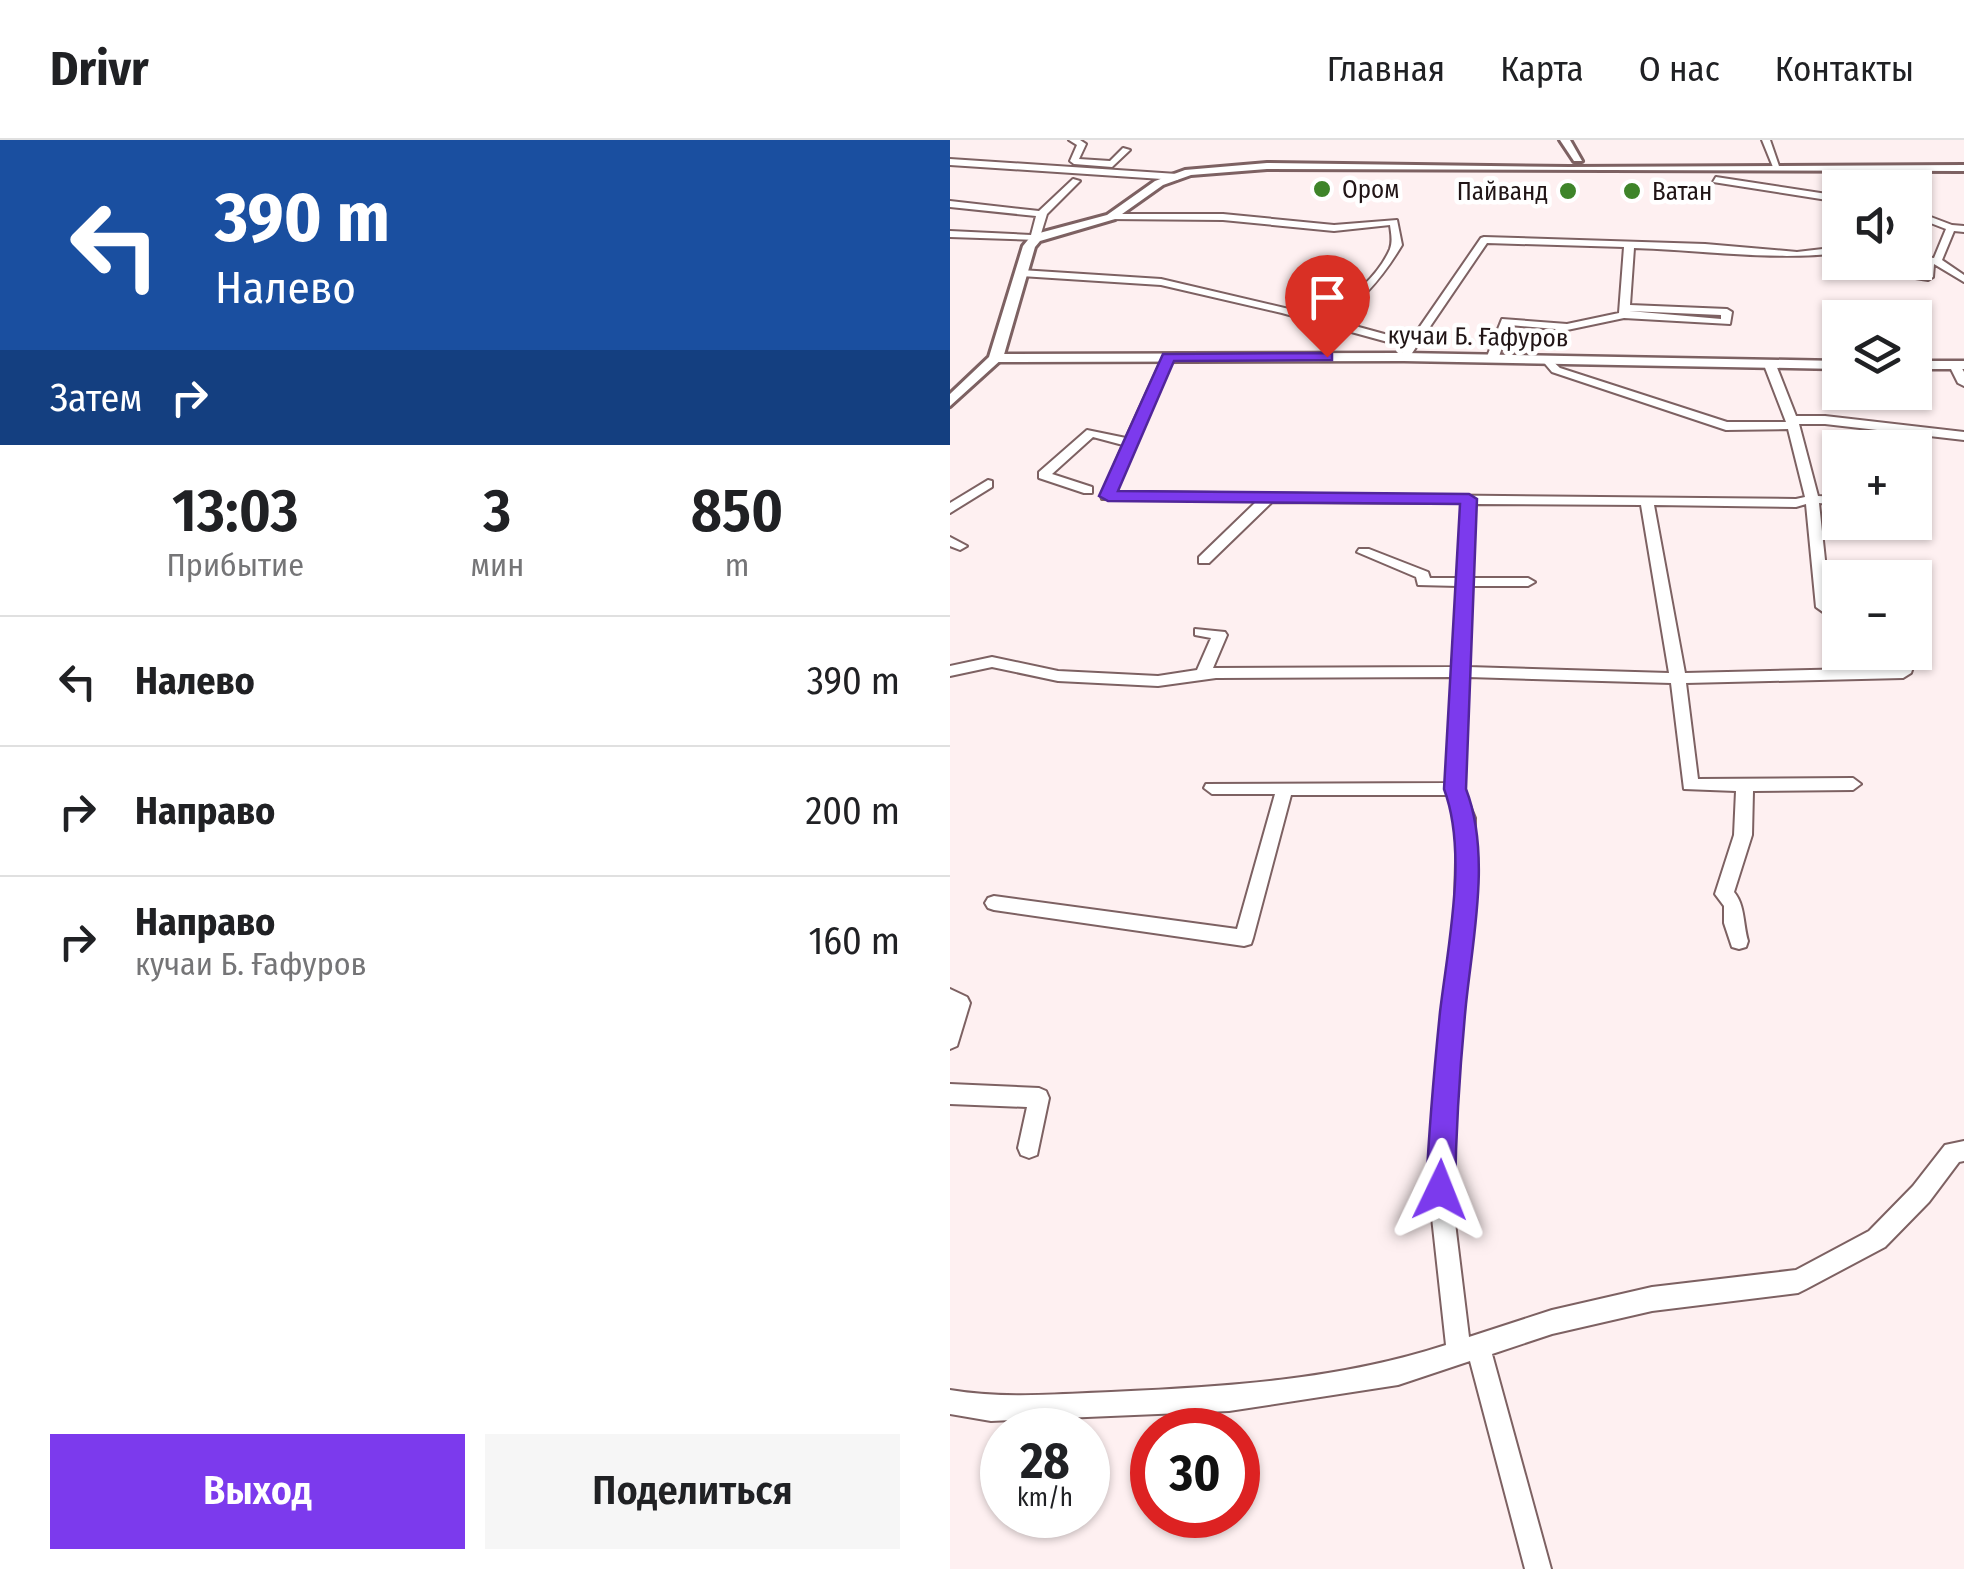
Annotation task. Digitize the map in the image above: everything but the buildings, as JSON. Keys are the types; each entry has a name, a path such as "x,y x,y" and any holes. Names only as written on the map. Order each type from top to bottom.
{"main road":[{"path":"1565,143 1568,163"},
{"path":"1565,143 1568,163"},
{"path":"950,402 996,358 1029,246 1036,238 1111,218 1158,183 1177,176 1267,166 1518,168 1568,163 1964,168"}],"street":[{"path":"1073,140 1082,144 1074,161 1112,164 1126,150"},
{"path":"1766,140 1778,166"},
{"path":"952,163 1177,176"},
{"path":"1716,180 1822,195"},
{"path":"950,234 1036,238 1034,225 1040,214 1076,181"},
{"path":"950,204 1040,214"},
{"path":"1111,218 1223,217 1334,228 1394,222 1397,245 1370,287 1326,322"},
{"path":"1932,221 1964,229"},
{"path":"1932,263 1951,228"},
{"path":"1021,273 1161,282 1326,322 1408,351 1484,240 1798,255 1822,252"},
{"path":"1624,311 1630,244"},
{"path":"1933,260 1964,278"},
{"path":"1492,359 1506,321 1567,327 1624,311 1727,312 1726,322 1624,311"},
{"name":"кучаи Б. Ғафуров","path":"996,358 1408,351 1492,359 1822,365"},
{"path":"1168,357 1108,496 1796,503 1822,500"},
{"path":"1547,359 1556,370 1726,426 1825,420 1964,436"},
{"path":"1932,365 1959,365 1964,384"},
{"path":"1770,366 1792,422 1812,499 1822,607"},
{"path":"1088,490 1042,475 1091,433 1131,443"},
{"path":"950,509 988,484"},
{"path":"1204,560 1269,498"},
{"path":"1469,499 1455,789 1466,818 1464,906 1443,1108 1440,1190 1469,1348 1538,1569"},
{"path":"1647,501 1678,678 1690,785 1853,784"},
{"path":"1364,552 1423,575 1422,582 1528,582"},
{"path":"1200,632 1220,635 1203,675"},
{"path":"950,671 992,662 1058,676 1158,681 1203,675 1460,672 1678,678 1904,670"},
{"path":"1740,941 1733,924 1733,904 1724,894 1743,835 1745,785"},
{"path":"1212,788 1455,789"},
{"path":"994,902 1058,915 1244,938 1284,791"},
{"path":"950,997 960,1004 950,1040"},
{"path":"950,1094 1039,1098 1029,1148"},
{"path":"950,1402 991,1409 1229,1399 1398,1374 1552,1322 1652,1300 1798,1281 1877,1239 1921,1194 1953,1152 1964,1151"}],"place":[{"name":"Ором","path":"1322,189"},
{"name":"Пайванд","path":"1568,191"},
{"name":"Ватан","path":"1632,191"}],"route":[{"path":"1327,357 1168,357 1108,496 1469,499 1455,789 1466,818 1464,906 1443,1108 1440,1190"}]}
